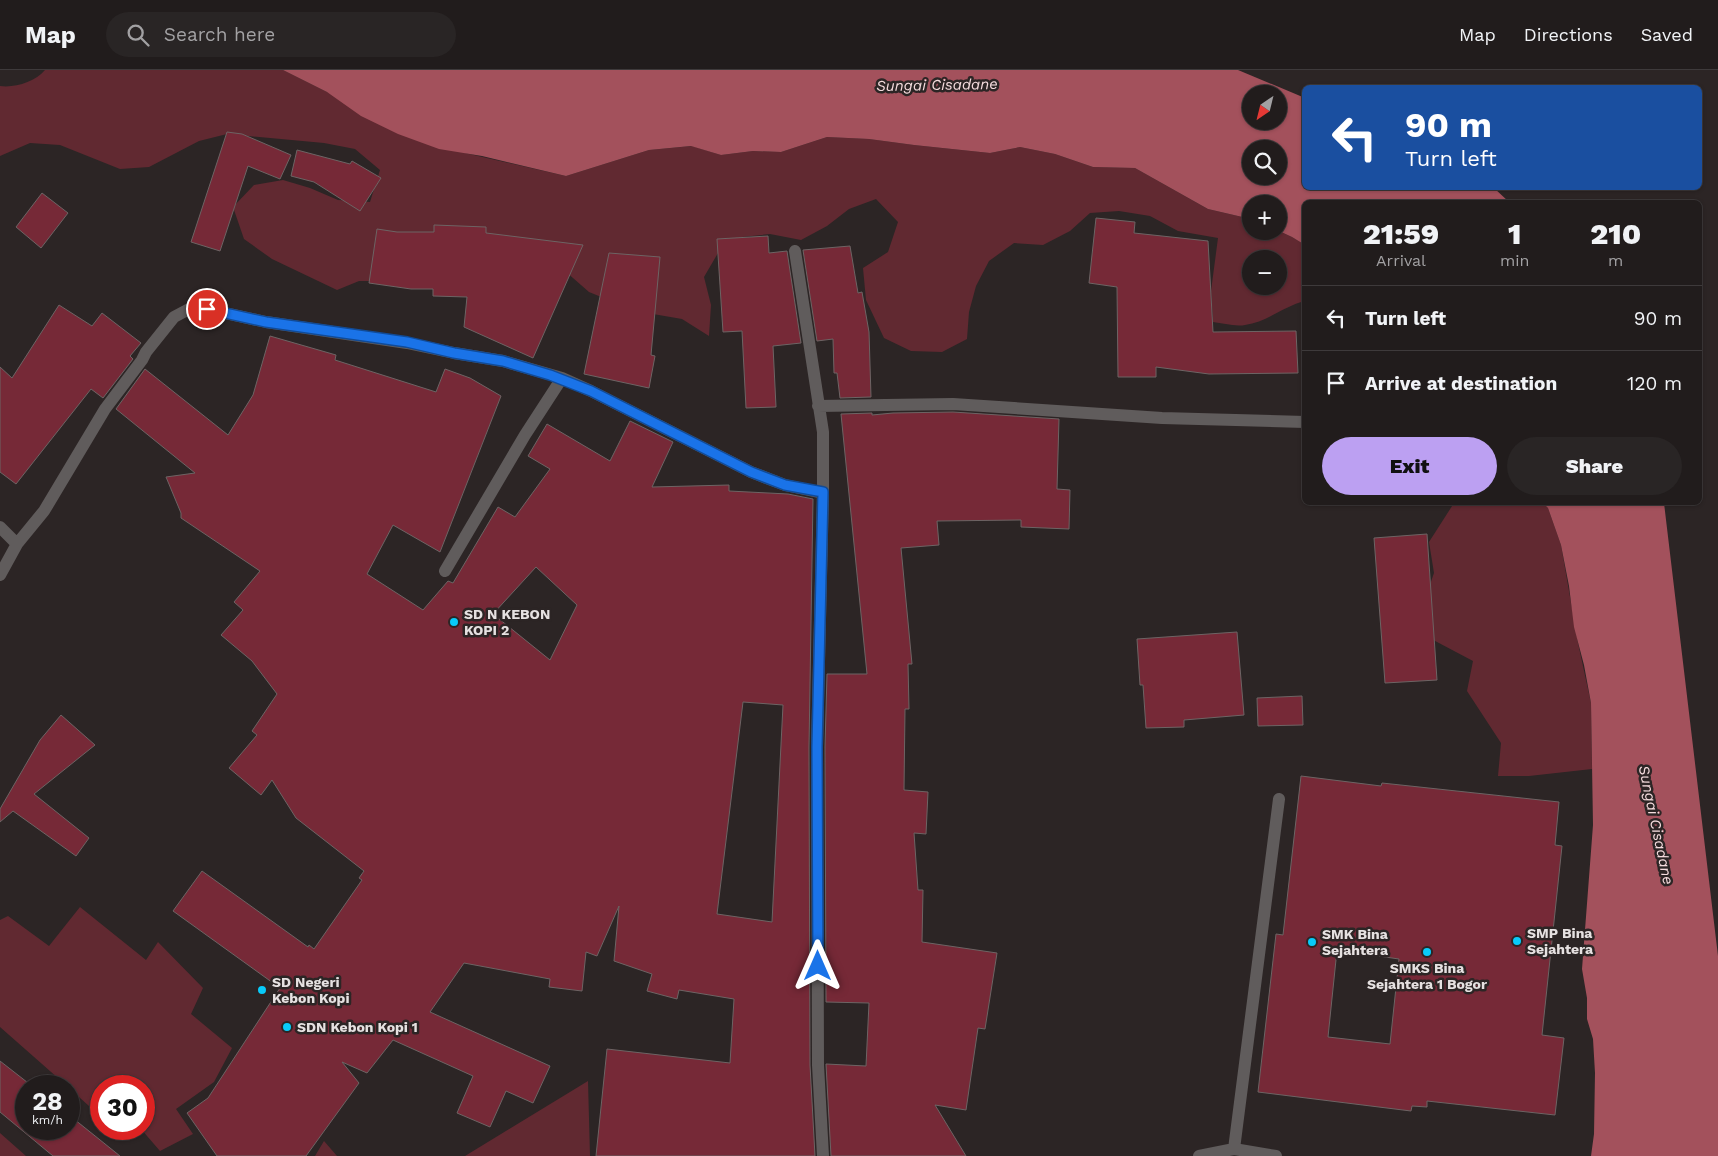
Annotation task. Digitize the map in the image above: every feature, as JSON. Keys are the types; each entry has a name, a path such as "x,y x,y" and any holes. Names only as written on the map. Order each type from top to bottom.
{"street":[{"path":"795,250 823,432 817,757 818,1065 823,1156"},
{"path":"0,575 17,544 44,511 105,409 174,317 191,308 207,309 266,322 407,342 454,353 503,361 562,378 751,472 785,485 823,492"},
{"path":"445,571 525,435 562,378"},
{"path":"818,406 953,404 1162,418 1302,422"},
{"path":"0,527 17,544"},
{"path":"1234,1149 1278,799"},
{"path":"1199,1156 1234,1149 1276,1156"}],"shaded area":[{"path":"45,70 283,70 327,92 465,153 566,176 649,150 692,146 721,155 753,151 781,152 827,137 869,139 990,153 1020,147 1055,154 1093,167 1135,168 1208,209 1242,217 1242,240 1287,240 1287,235 1292,237 1302,243 1302,302 1245,325 1237,326 1213,322 1211,291 1218,238 1178,231 1150,216 1119,211 1090,213 1070,231 1043,245 1014,243 989,261 976,286 969,312 967,339 942,352 911,351 884,338 866,300 863,268 888,252 898,222 876,199 849,209 827,226 801,240 770,234 742,237 718,253 704,277 711,305 709,336 682,319 653,314 621,305 589,292 565,271 391,281 359,281 337,290 272,259 244,239 233,207 254,185 283,180 310,188 338,200 370,202 380,170 355,149 324,143 227,134 199,141 149,167 120,169 60,145 30,143 0,156 0,86 24,83 36,78"},
{"path":"1453,505 1545,505 1548,508 1561,545 1578,643 1591,703 1592,769 1529,776 1498,776 1501,743 1467,691 1473,661 1420,633 1424,602 1434,573 1429,542"},
{"path":"80,907 146,960 158,942 203,988 191,1014 232,1048 214,1082 176,1109 193,1134 160,1151 150,1140 155,1140 155,1075 90,1075 90,1107 80,1098 80,1075 55,1075 0,1027 0,920 8,916 49,946"},
{"path":"588,1081 590,1156 465,1156"},
{"path":"0,1133 26,1156 0,1156"},
{"path":"324,1141 337,1156 315,1156"}],"water":[{"name":"Sungai Cisadane","path":"283,70 1238,70 1274,85 1242,85 1242,130 1288,130 1288,91 1302,97 1302,190 1496,190 1507,200 1302,200 1302,243 1287,235 1287,195 1242,195 1242,217 1208,209 1135,168 1093,167 1055,154 1020,147 990,153 869,139 827,137 781,152 753,151 721,155 691,146 649,150 566,176 482,156 439,149 398,134 361,116 327,92"},
{"name":"Sungai Cisadane","path":"1545,505 1664,505 1718,956 1718,1156 1591,1156 1594,1134 1595,1073 1593,1039 1587,1019 1587,998 1582,969 1593,825 1591,703 1574,627 1561,545 1548,508"}],"building":[{"path":"227,132 242,134 291,155 280,179 248,166 220,251 191,242"},
{"path":"297,150 350,164 352,161 381,178 360,211 314,182 291,176"},
{"path":"42,193 68,213 41,248 16,227"},
{"path":"1096,218 1135,222 1134,233 1208,241 1213,332 1296,331 1298,373 1209,374 1156,367 1156,377 1118,377 1117,287 1089,283"},
{"path":"434,225 486,227 486,233 583,245 533,358 464,327 467,297 433,296 433,289 411,289 369,283 377,229 397,232 434,232"},
{"path":"768,236 769,253 787,251 801,343 773,346 776,407 746,408 742,331 723,332 717,239"},
{"path":"850,246 858,293 862,292 869,332 871,397 840,398 837,373 834,373 833,339 817,341 803,250"},
{"path":"609,253 660,257 651,355 655,356 649,388 584,374"},
{"path":"59,305 92,326 102,313 141,343 130,356 133,359 103,398 91,389 16,484 0,472 0,367 12,378"},
{"path":"270,336 336,355 335,360 436,392 445,369 470,378 501,396 440,552 393,525 367,574 423,610 448,581 453,583 498,507 515,517 550,469 528,456 547,424 610,461 630,421 673,442 652,487 729,485 729,491 788,494 813,499 809,747 810,1065 815,1156 596,1156 607,1049 730,1063 734,999 679,990 677,999 647,991 652,974 614,961 619,906 597,956 586,952 582,991 549,987 550,979 464,963 430,1012 550,1066 533,1103 506,1091 490,1127 457,1113 473,1076 393,1040 367,1073 342,1062 359,1083 306,1156 217,1156 187,1113 208,1098 280,988 173,911 202,871 308,947 309,945 314,949 362,880 359,878 364,871 296,818 272,780 261,795 229,768 257,735 252,731 277,694 252,661 221,635 243,610 234,602 260,571 181,518 181,513 166,477 195,473 116,409 145,369 228,435 253,395","holes":["536,567 577,605 550,660 493,614","743,702 783,705 772,922 717,914"]},
{"path":"953,412 1059,419 1057,489 1070,490 1069,529 1021,527 1021,520 937,521 939,545 901,548 912,664 908,664 909,709 905,709 904,790 928,792 926,834 914,833 918,890 923,890 922,942 997,953 985,1029 978,1028 966,1110 935,1105 966,1156 831,1156 826,1064 866,1066 869,1003 826,1002 825,747 827,674 867,674 841,414 872,413 872,415"},
{"path":"1427,534 1437,680 1385,683 1374,538"},
{"path":"1237,632 1244,715 1184,720 1184,727 1146,728 1143,685 1140,685 1137,639"},
{"path":"1302,696 1303,725 1258,726 1257,698"},
{"path":"61,715 95,745 34,794 89,838 76,856 13,811 0,822 0,809 40,740"},
{"path":"1301,776 1381,786 1382,783 1559,802 1555,845 1562,846 1542,1035 1564,1038 1555,1115 1427,1101 1427,1107 1412,1106 1411,1111 1258,1092 1276,934 1283,935","holes":["1337,950 1399,959 1390,1044 1328,1037"]},
{"path":"0,1061 18,1075 15,1075 15,1124 0,1112"},
{"path":"80,1124 90,1132 90,1140 100,1140 120,1156 53,1156 34,1140 80,1140"}],"place":[{"name":"SD N KEBON KOPI 2","path":"454,622"},
{"name":"SMP Bina Sejahtera","path":"1517,941"},
{"name":"SMK Bina Sejahtera","path":"1312,942"},
{"name":"SMKS Bina Sejahtera 1 Bogor","path":"1427,952"},
{"name":"SD Negeri Kebon Kopi","path":"262,990"},
{"name":"SDN Kebon Kopi 1","path":"287,1027"}],"route":[{"path":"207,309 266,322 407,342 454,353 503,361 562,378 751,472 785,485 823,492 817,747 818,966"}]}
